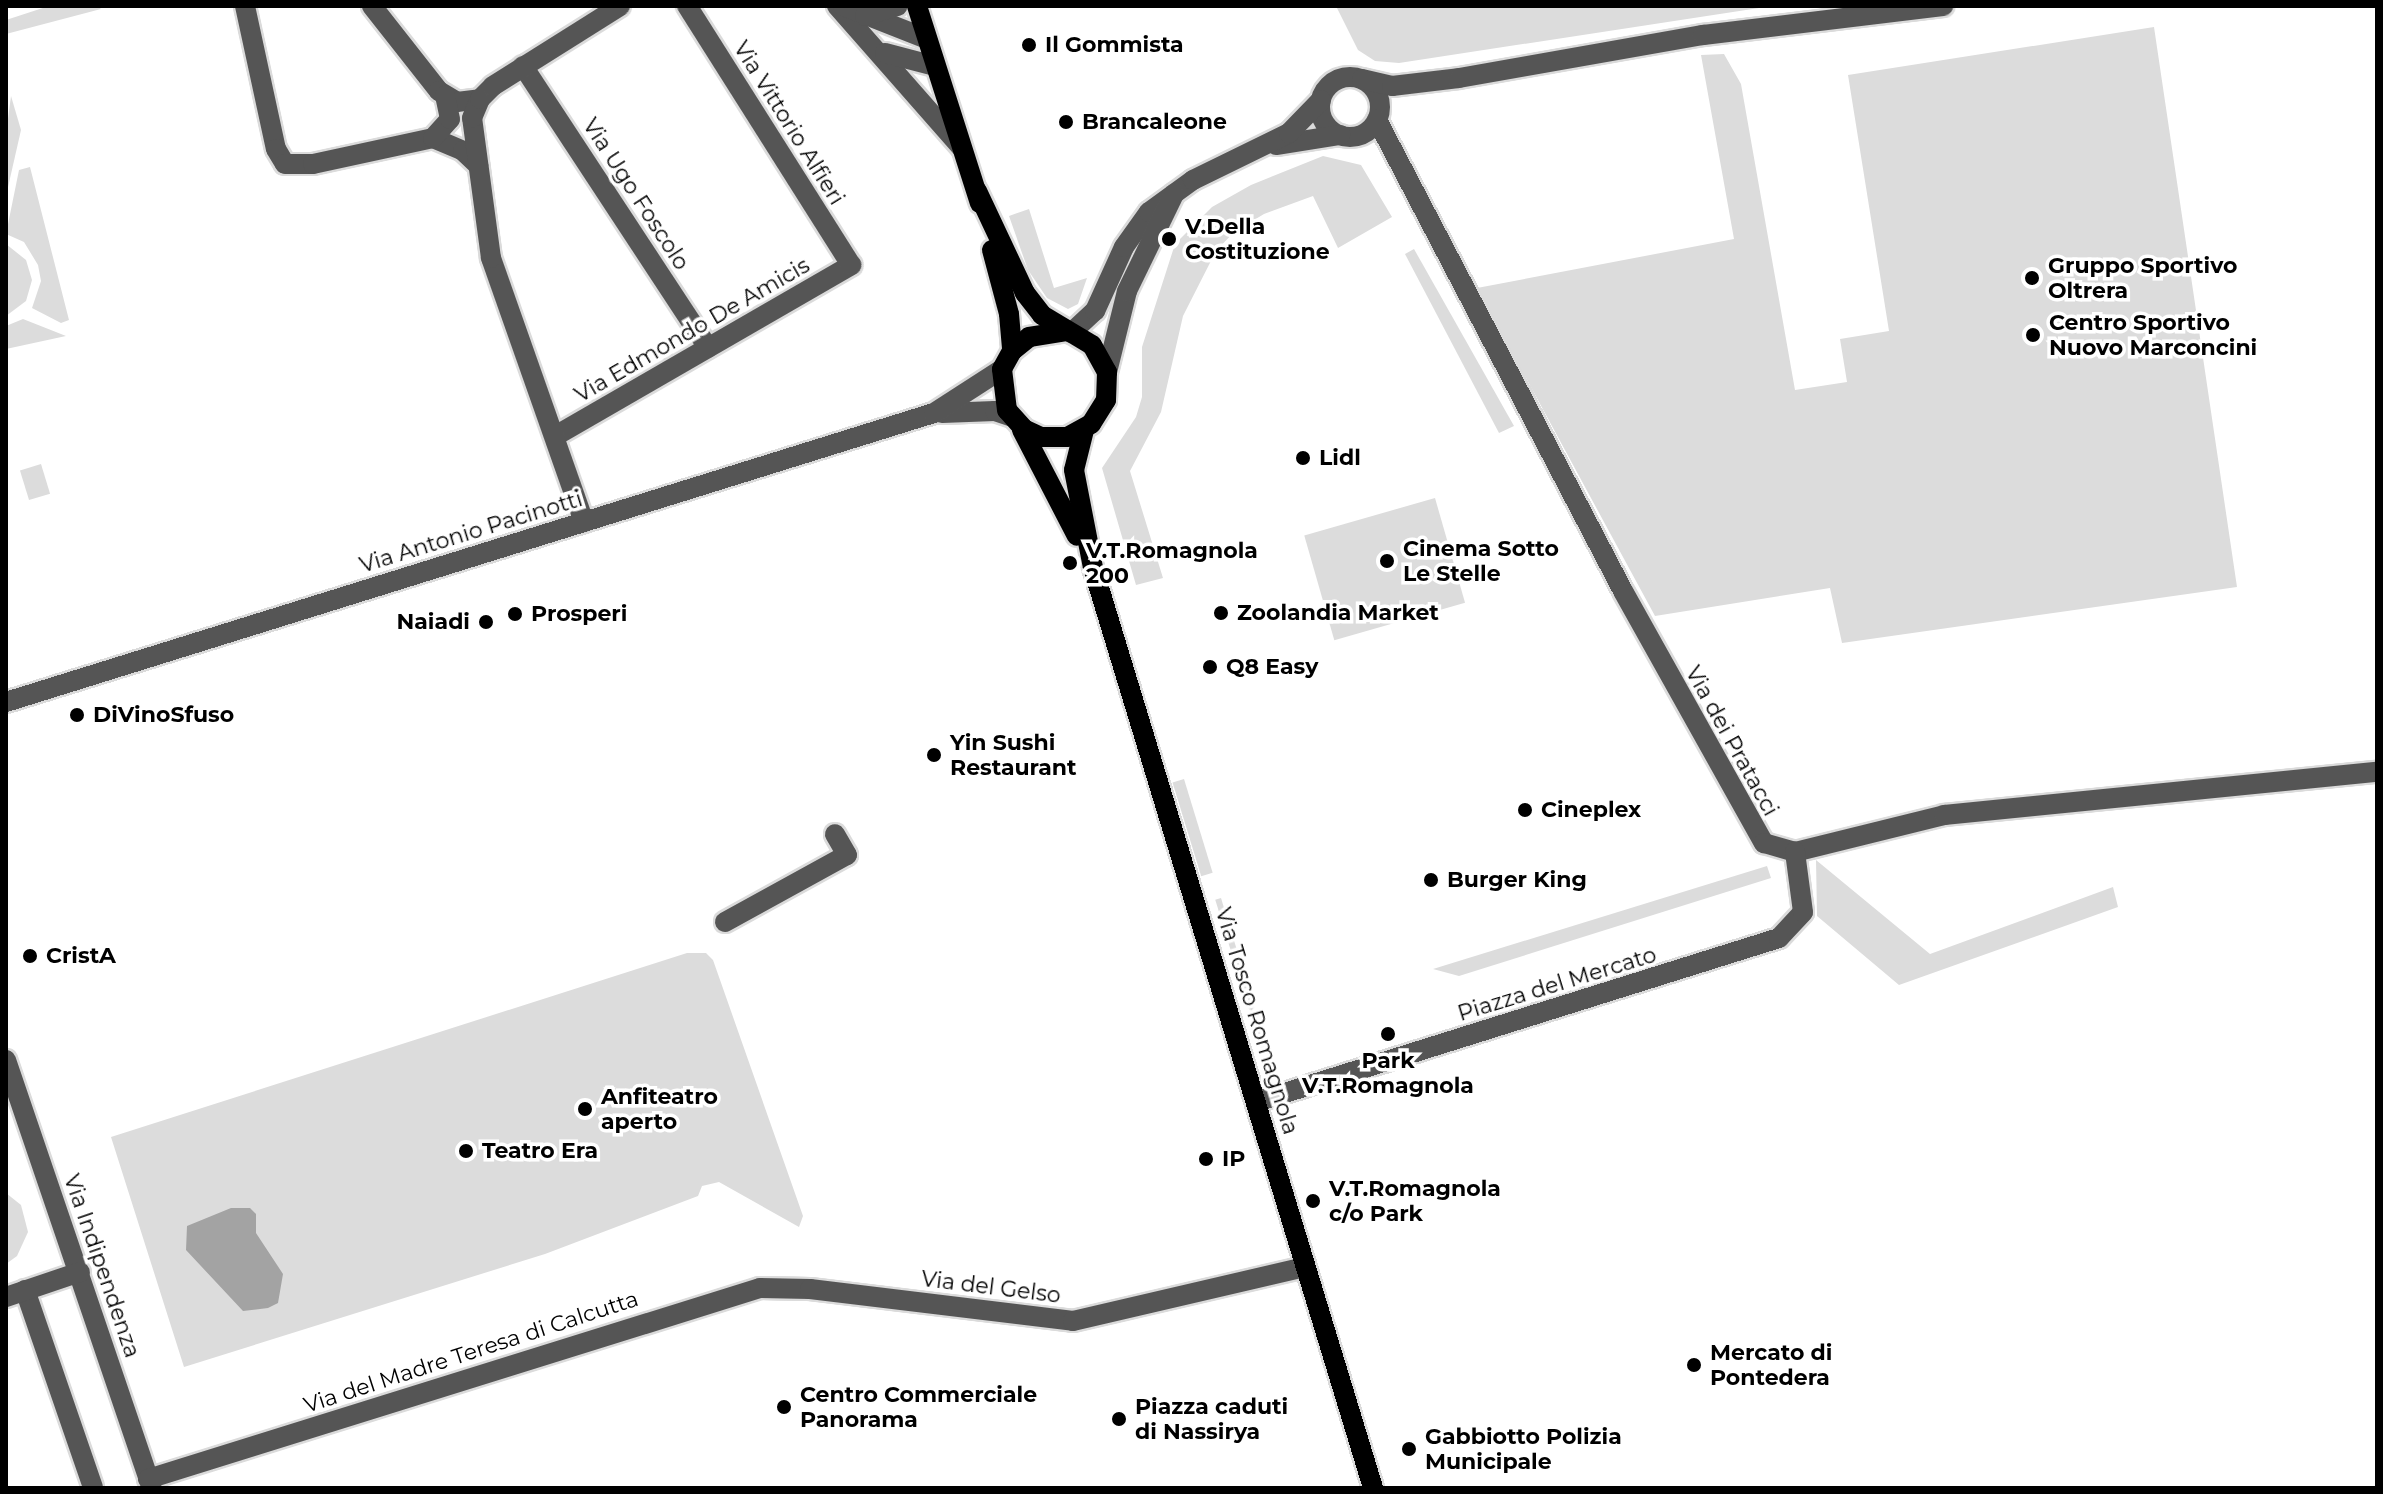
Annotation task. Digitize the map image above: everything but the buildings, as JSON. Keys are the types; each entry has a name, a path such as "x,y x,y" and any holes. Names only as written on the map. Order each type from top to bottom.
{"main road":[{"path":"917,6 966,154 1009,314 1007,360 1001,394 1014,420 1050,438 1084,430 1103,409 1107,372 1092,345 1068,332 1025,293 977,191"},
{"path":"1007,360 1036,333 1068,332"},
{"name":"Via Tosco Romagnola","path":"1014,420 1040,458 1093,568"},
{"name":"Via Tosco Romagnola","path":"1084,430 1074,470 1093,568 1373,1488"}],"street":[{"path":"245,6 276,149 285,164 313,164 433,138 463,151 478,165"},
{"path":"372,6 445,96 450,119 433,138"},
{"path":"445,96 461,102 480,99 523,66 620,6"},
{"name":"Via Vittorio Alfieri","path":"687,6 851,265"},
{"path":"837,6 966,154"},
{"path":"843,6 927,39"},
{"path":"862,16 886,13 898,6"},
{"path":"1068,332 1095,311 1139,224 1174,194 1206,173 1268,146 1303,122 1337,80 1362,79 1392,86 1459,78 1703,35 1943,6"},
{"path":"877,49 935,66"},
{"name":"Via Ugo Foscolo","path":"523,66 708,348"},
{"path":"1268,146 1349,135 1378,118 1403,97 1459,78"},
{"path":"1362,79 1379,98 1378,118"},
{"path":"480,99 472,118 491,258 557,435 584,522"},
{"path":"1321,100 1324,121 1349,135"},
{"name":"Via dei Pratacci","path":"1378,118 1413,196 1749,825 1769,846 1795,852"},
{"name":"Via dei Pratacci","path":"1349,135 1413,196"},
{"path":"1107,372 1127,291 1174,194"},
{"name":"Via Edmondo De Amicis","path":"557,435 851,265"},
{"name":"Via Antonio Pacinotti","path":"934,413 1007,360"},
{"name":"Via Antonio Pacinotti","path":"12,698 934,413 995,411 1014,420"},
{"path":"1795,852 1944,815 2377,772"},
{"path":"725,922 847,855 835,834"},
{"name":"Piazza del Mercato","path":"1256,1102 1779,938 1803,912 1795,852"},
{"name":"Via Indipendenza","path":"6,1060 150,1483"},
{"name":"Via del Gelso","path":"810,1289 1073,1321 1305,1267"},
{"path":"80,1272 15,1293 93,1488"},
{"name":"Via del Madre Teresa di Calcutta","path":"150,1483 730,1295 771,1287 810,1289"}],"shaded area":[{"path":"49,6 97,6 101,9 6,34 6,20"},
{"path":"1336,6 1772,6 1399,63 1375,61 1358,50"},
{"name":"Centro Sportivo Nuovo Marconcini","path":"2154,27 2237,587 1842,643 1830,588 1655,616 1477,288 1734,239 1701,55 1724,54 1741,84 1795,390 1847,382 1840,339 1889,331 1848,75"},
{"path":"11,96 21,130 6,196 6,134"},
{"path":"1323,156 1361,165 1392,217 1338,248 1313,196 1264,214 1234,232 1216,251 1183,316 1161,412 1130,471 1163,578 1136,585 1102,468 1136,417 1142,397 1142,347 1175,244 1212,207 1251,185"},
{"path":"30,167 69,320 61,323 32,308 41,281 38,265 24,242 6,234 19,170"},
{"path":"1029,209 1054,288 1087,278 1078,304 1068,309 1047,298 1028,270 1009,216"},
{"path":"6,244 26,260 32,280 26,301 6,316"},
{"path":"1414,249 1514,426 1499,433 1405,254"},
{"path":"23,319 66,336 6,349 6,326"},
{"path":"41,464 50,494 29,500 20,470"},
{"path":"1435,498 1465,603 1334,640 1304,535"},
{"path":"1184,779 1213,873 1201,876 1173,783"},
{"path":"1816,860 1930,954 2113,887 2118,907 1899,985 1817,916"},
{"path":"1767,866 1771,878 1459,976 1433,969"},
{"path":"1221,898 1276,1079 1271,1080 1215,900"},
{"path":"687,953 706,953 713,960 803,1216 799,1227 719,1182 702,1186 698,1196 545,1254 184,1367 111,1137"},
{"path":"6,1193 21,1205 28,1232 17,1256 6,1264"},
{"path":"231,1208 250,1208 256,1214 256,1233 283,1274 278,1303 268,1308 243,1311 186,1250 187,1226"}],"place":[{"name":"Il Gommista","path":"1029,45"},
{"name":"Brancaleone","path":"1066,122"},
{"name":"V.Della Costituzione","path":"1169,239"},
{"name":"Gruppo Sportivo Oltrera","path":"2032,278"},
{"name":"Centro Sportivo Nuovo Marconcini","path":"2033,335"},
{"name":"Lidl","path":"1303,458"},
{"name":"Cinema Sotto Le Stelle","path":"1387,561"},
{"name":"V.T.Romagnola 200","path":"1070,563"},
{"name":"Zoolandia Market","path":"1221,613"},
{"name":"Prosperi","path":"515,614"},
{"name":"Naiadi","path":"486,622"},
{"name":"Q8 Easy","path":"1210,667"},
{"name":"DiVinoSfuso","path":"77,715"},
{"name":"Yin Sushi Restaurant","path":"934,755"},
{"name":"Cineplex","path":"1525,810"},
{"name":"Burger King","path":"1431,880"},
{"name":"CristA","path":"30,956"},
{"name":"Park V.T.Romagnola","path":"1388,1034"},
{"name":"Anfiteatro aperto","path":"585,1109"},
{"name":"Teatro Era","path":"466,1151"},
{"name":"IP","path":"1206,1159"},
{"name":"V.T.Romagnola c/o Park","path":"1313,1201"},
{"name":"Mercato di Pontedera","path":"1694,1365"},
{"name":"Centro Commerciale Panorama","path":"784,1407"},
{"name":"Piazza caduti di Nassirya","path":"1119,1419"},
{"name":"Gabbiotto Polizia Municipale","path":"1409,1449"}]}
